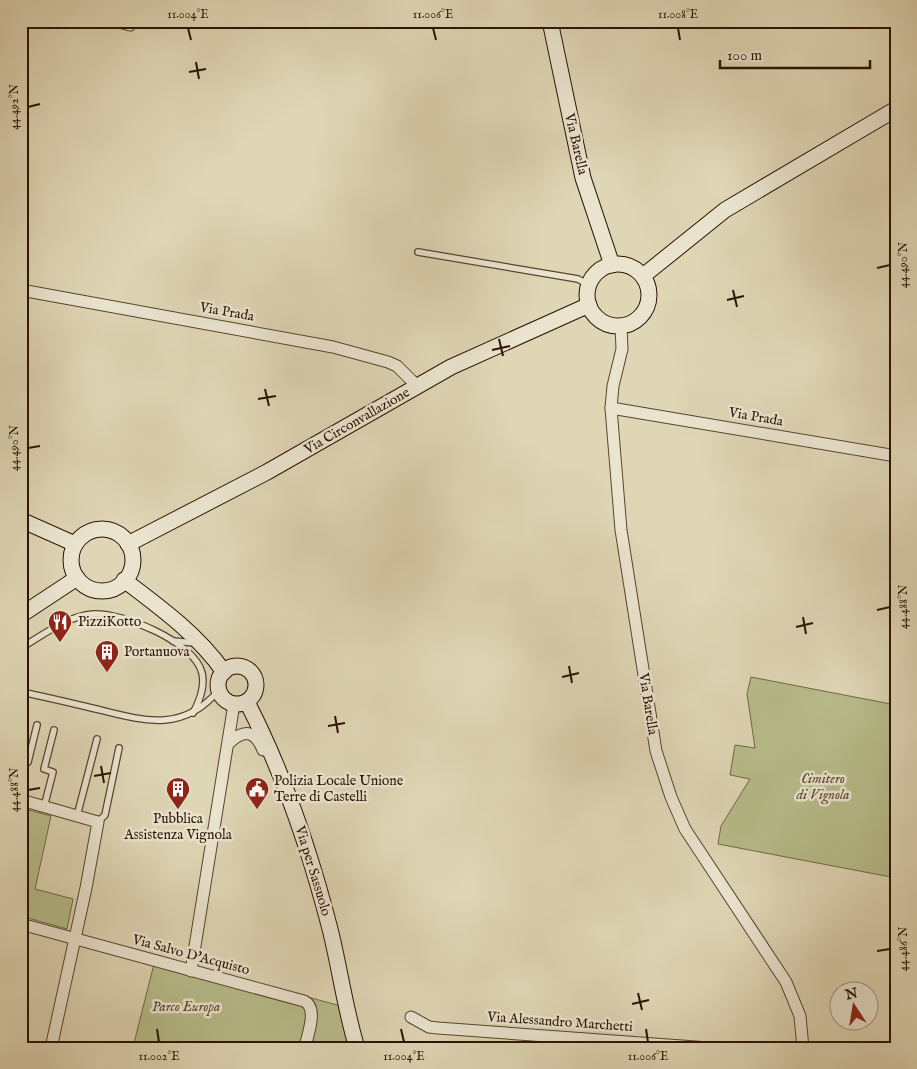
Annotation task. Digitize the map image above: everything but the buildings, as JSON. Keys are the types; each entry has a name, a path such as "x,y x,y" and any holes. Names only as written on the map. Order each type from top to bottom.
{"main road":[{"name":"Via Barella","path":"550,21 584,178 612,264"},
{"path":"643,276 725,210 896,109"},
{"path":"612,264 626,265 643,276 649,294 644,312 630,324 621,326 605,323 593,312 587,295 589,285 598,272 612,264"},
{"name":"Via Circonvallazione","path":"128,544 267,472 468,358 589,305"},
{"path":"21,520 75,544"},
{"path":"106,529 122,536 128,544 131,551 132,566 124,580 109,589 100,590 84,584 77,578 71,565 75,544 89,532 106,529"},
{"path":"21,615 77,578"},
{"path":"124,580 156,604 200,644 224,672"},
{"path":"239,667 252,674 256,689 241,703 225,699 219,690 219,680 224,672 239,667"},
{"name":"Via per Sassuolo","path":"241,703 282,775 324,906 357,1048"}],"street":[{"path":"116,21 130,25"},
{"name":"Via Prada","path":"21,290 333,347 393,364 418,387"},
{"name":"Via Barella","path":"621,326 622,348 613,386 611,408 624,556 656,751 663,775 685,829 699,853 786,982 800,1016 803,1048"},
{"name":"Via Prada","path":"611,408 896,456"},
{"path":"191,971 229,743 241,703"},
{"path":"229,743 240,734 252,735 261,744 271,768 282,775"},
{"path":"21,800 98,822 51,1048"},
{"name":"Via Salvo D'Acquisto","path":"21,924 307,1003 312,1016 305,1048"},
{"name":"Via Alessandro Marchetti","path":"411,1017 428,1027 709,1048"}],"lane":[{"path":"418,252 578,279 589,285"},
{"path":"21,648 54,628 76,618 91,614 104,614 128,619 156,630 173,641 197,663 202,674 199,701 193,713"},
{"path":"173,641 200,644"},
{"path":"21,692 149,721 174,719 193,713 210,700 219,690"},
{"path":"21,760 28,762 37,725"},
{"path":"44,806 54,772 44,769 54,730"},
{"path":"77,816 97,739"},
{"path":"98,822 105,815 119,748"}],"green space":[{"name":"Cimitero di Vignola","path":"751,677 896,705 896,878 718,844 721,826 750,779 730,775 735,745 755,748 747,694"},
{"path":"21,808 51,816 35,889 73,899 67,929 21,916"},
{"name":"Parco Europa","path":"156,956 341,1006 352,1048 147,1048 134,1043"}],"place":[{"name":"PizziKotto","path":"60,643"},
{"name":"Portanuova","path":"107,673"},
{"name":"Pubblica Assistenza Vignola","path":"178,810"},
{"name":"Polizia Locale Unione Terre di Castelli","path":"257,810"}]}
